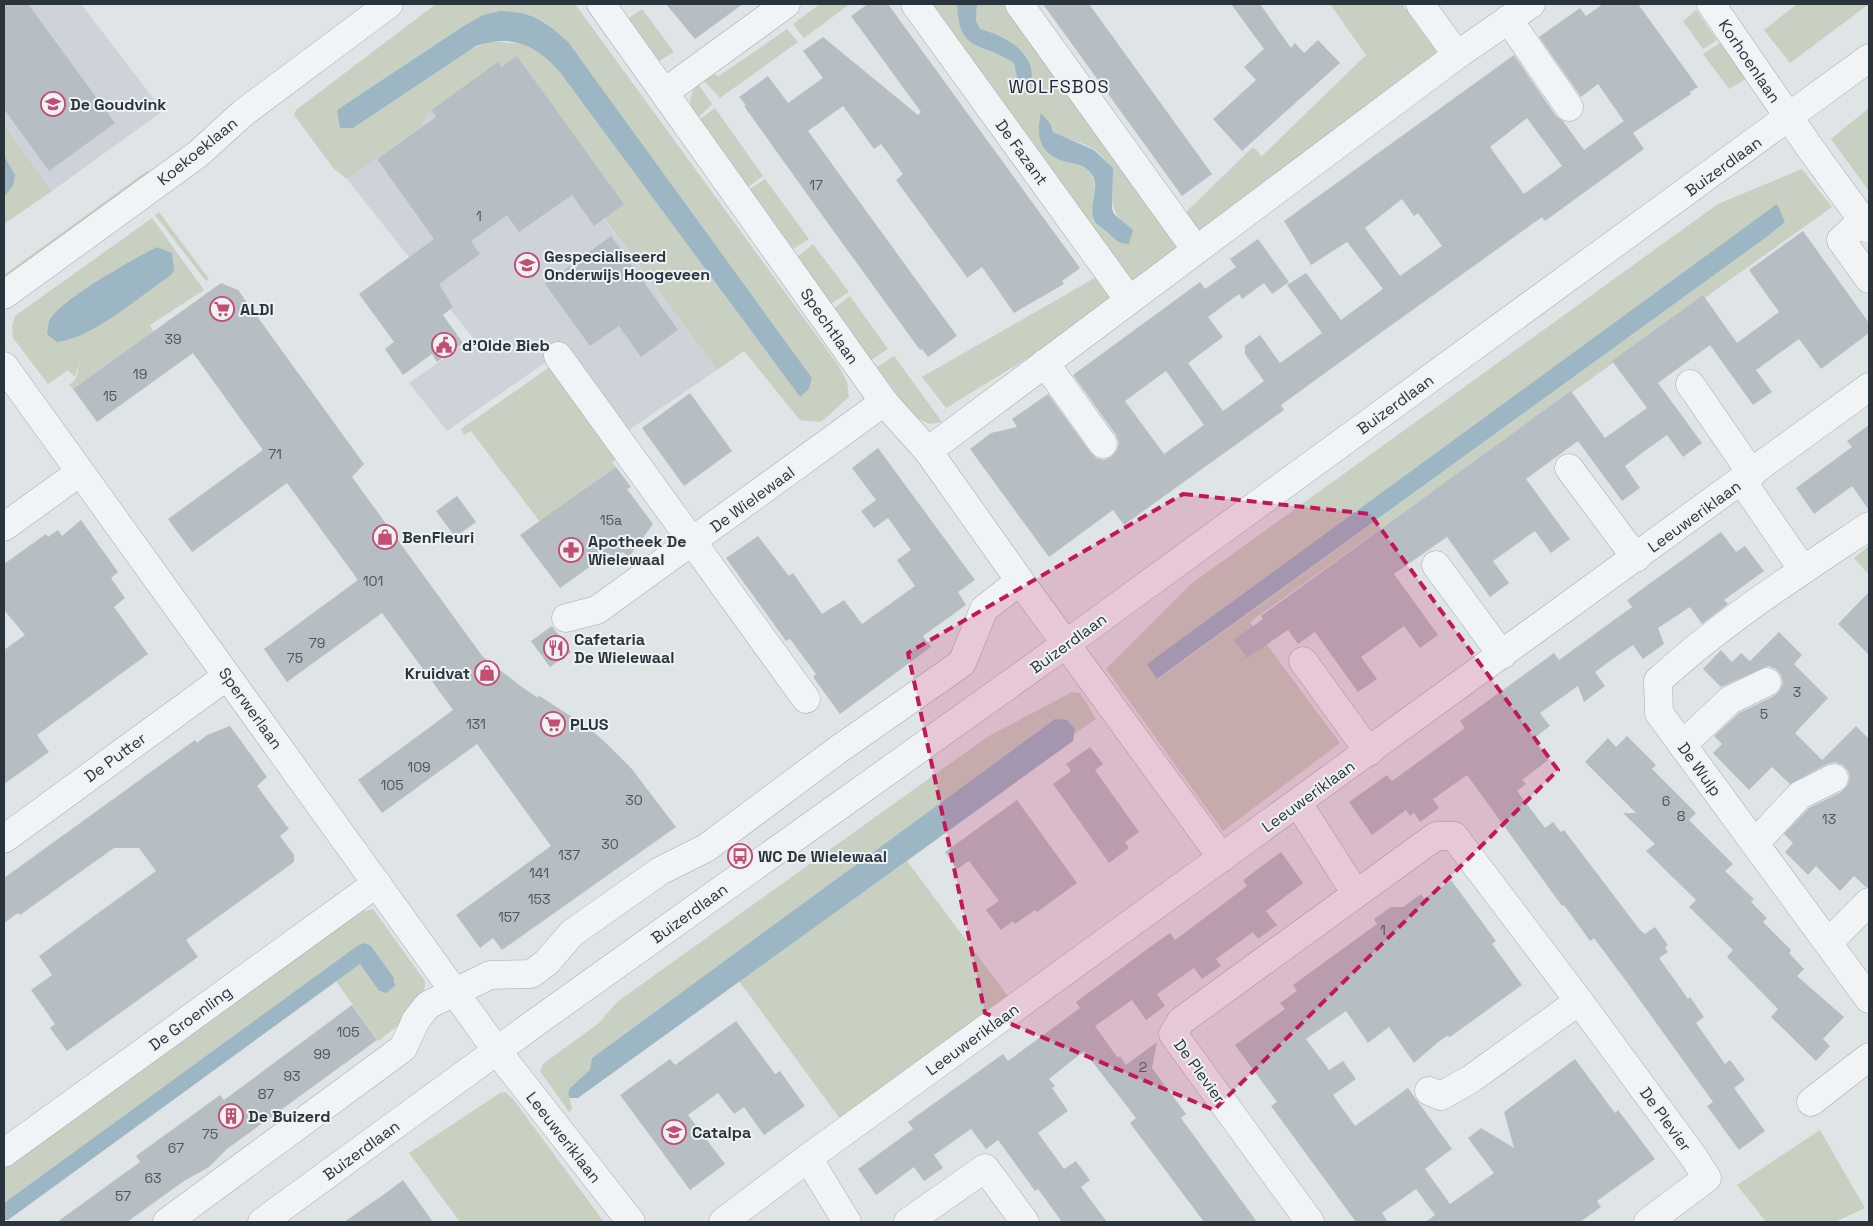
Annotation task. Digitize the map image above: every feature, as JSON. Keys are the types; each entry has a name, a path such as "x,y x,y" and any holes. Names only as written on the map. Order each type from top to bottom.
{"street":[{"name":"Koekoeklaan","path":"4,295 198,154 243,113 389,4"},
{"name":"Spechtlaan","path":"601,4 884,402 928,451 1066,644"},
{"path":"665,92 786,4"},
{"name":"De Fazant","path":"915,4 1129,300"},
{"path":"1019,4 1196,250"},
{"path":"1420,4 1457,55"},
{"path":"928,451 1457,55 1531,4"},
{"name":"Korhoenlaan","path":"1712,4 1789,118"},
{"path":"1508,20 1569,107"},
{"name":"Buizerdlaan","path":"262,1222 1066,644 1869,58"},
{"path":"1789,118 1866,225 1841,240 1869,279"},
{"path":"558,356 694,541 806,699"},
{"path":"1045,364 1103,444"},
{"name":"Sperwerlaan","path":"4,366 498,1051"},
{"name":"Leeuweriklaan","path":"1690,384 1747,478"},
{"name":"Leeuweriklaan","path":"723,1222 808,1158 1747,478 1869,387"},
{"name":"De Wielewaal","path":"566,618 596,610 884,402"},
{"name":"Leeuweriklaan","path":"1569,468 1636,558"},
{"path":"4,527 80,472"},
{"path":"1747,478 1803,570"},
{"name":"De Wulp","path":"1869,526 1803,570 1687,654 1658,681 1659,713 1869,999"},
{"path":"1436,565 1502,655"},
{"path":"167,1222 403,1048 416,1020 428,1005 490,975 531,974 546,963 572,933 660,871 706,848 811,770 962,663 984,609 1020,581"},
{"path":"1066,644 1222,858"},
{"name":"Leeuweriklaan","path":"1303,661 1368,752"},
{"name":"De Putter","path":"4,839 227,676"},
{"path":"1682,744 1730,700 1767,682"},
{"path":"1754,843 1800,795 1834,778"},
{"path":"1298,803 1356,894"},
{"name":"De Plevier","path":"1310,1222 1173,1034 1181,1021 1436,836 1454,836 1580,1001 1707,1178 1648,1222"},
{"name":"De Groenling","path":"4,1153 377,883"},
{"path":"1828,943 1869,902"},
{"path":"1429,1091 1441,1096 1471,1079 1580,1001"},
{"name":"Leeuweriklaan","path":"498,1051 631,1222"},
{"path":"1811,1102 1869,1057"},
{"path":"808,1158 847,1222"},
{"path":"908,1222 985,1168 1025,1222"}],"highlighted area":[{"path":"1183,494 1370,514 1558,770 1214,1110 985,1013 908,653"}],"shaded area":[{"path":"4,4 81,4 163,111 52,191 4,125"},
{"name":"Gespecialiseerd Onderwijs Hoogeveen","path":"517,56 624,204 604,219 717,370 629,430 563,350 447,431 409,383 473,338 347,179 419,129 431,110 498,62 502,67"}],"green space":[{"path":"436,4 575,4 838,365 847,382 849,397 821,422 800,420 744,351 717,370 604,218 623,204 517,56 501,67 498,63 431,110 419,129 347,179 334,169 294,115 296,110","holes":["500,11 537,18 551,26 567,42 812,378 809,389 800,397 559,71 546,57 526,44 490,41 337,110 465,25 483,15"]},
{"path":"820,4 850,4 804,38 793,24"},
{"path":"927,4 957,4 974,45 1005,57 1014,63 1019,89 1030,68 1026,60 1010,42 997,34 980,29 976,22 977,4 1009,4 1184,246 1130,286","holes":["1041,113 1050,123 1053,132 1091,147 1101,155 1108,165 1111,174 1115,210 1120,218 1129,226 1114,239 1094,220 1095,187 1090,174 1081,166 1058,159"]},
{"path":"1330,4 1402,4 1442,59 1199,235 1184,214 1253,147 1262,156 1366,55"},
{"path":"1797,4 1869,4 1790,63 1764,30"},
{"path":"642,9 674,52 656,63 625,21"},
{"path":"1696,10 1717,40 1703,49 1683,21"},
{"path":"787,29 798,42 720,98 702,79 708,73 719,76"},
{"path":"1720,43 1747,78 1729,89 1703,54"},
{"path":"699,85 712,104 697,119 690,106 690,101 695,88"},
{"path":"715,108 763,176 747,188 699,120"},
{"path":"1869,108 1869,191 1831,139"},
{"path":"4,125 52,191 4,224 4,197 13,186 4,156"},
{"path":"1802,169 1832,207 1250,622 1340,743 1223,831 1106,669 1191,584 1718,204","holes":["1777,205 1785,222 1768,236 1158,679 1148,664"]},
{"path":"147,171 152,174 4,283 4,275"},
{"path":"765,179 809,239 793,249 748,190"},
{"path":"159,212 209,279 206,281 155,215"},
{"path":"152,218 204,290 150,325 154,333 73,389 69,385 76,379 81,358 75,377 68,370 48,384 13,338 12,326 15,316","holes":["157,247 172,254 95,284 111,272"]},
{"path":"813,244 849,292 829,305 796,258"},
{"path":"1100,275 1115,297 1046,347 946,408 922,377"},
{"path":"850,296 888,349 871,360 832,310"},
{"path":"894,356 942,422 930,424 914,417 877,367"},
{"path":"554,364 623,454 612,462 616,467 540,522 471,431 464,435 461,429"},
{"path":"1869,546 1869,571 1867,573 1854,558"},
{"path":"1072,692 1080,693 1096,719 1074,734 1075,729 1055,719 592,1058 591,1070 571,1090 570,1100 572,1109 569,1112 540,1071 543,1064 599,1023 617,1002 987,737"},
{"path":"907,861 1010,999 841,1120 739,981"},
{"path":"373,909 425,981 421,998 409,1014 385,1036 378,1041 336,981 360,964 379,991 383,993 396,982 371,946 357,946 4,1203 4,1169 351,914"},
{"path":"505,1092 513,1099 604,1222 460,1222 409,1153 500,1093"},
{"path":"1820,1130 1865,1208 1835,1222 1766,1222 1737,1185"}],"water":[{"path":"957,4 977,4 976,21 980,29 1009,41 1025,55 1030,64 1032,74 1031,85 1023,90 1019,89 1014,63 967,39 962,32"},
{"path":"500,11 530,15 545,23 568,42 812,378 809,389 800,397 559,71 541,54 531,48 522,44 500,41 476,46 353,128 340,128 337,110 465,25 483,15"},
{"path":"1041,113 1050,123 1053,132 1094,150 1113,168 1112,209 1114,214 1133,230 1129,244 1116,240 1094,220 1092,212 1095,185 1092,175 1085,167 1058,159 1051,155 1042,145 1039,133"},
{"path":"4,156 15,175 13,186 4,197"},
{"path":"1777,204 1785,222 1768,236 1157,679 1147,664"},
{"path":"157,247 172,253 174,271 171,275 116,315 86,333 57,342 47,334 49,322 55,313 66,303 132,260"},
{"path":"1055,719 1067,720 1075,729 1073,741 578,1098 570,1098 568,1094 570,1088 590,1070 592,1058"},
{"path":"365,943 371,946 394,978 395,986 386,993 379,991 360,964 8,1220 4,1220 4,1203 357,946"}],"building":[{"path":"4,4 28,4 115,123 49,171 4,109"},
{"path":"666,4 743,4 695,39"},
{"path":"868,4 888,4 1080,268 1062,281 1064,284 1014,313 982,267 967,278 896,180 903,174 881,144 874,149 843,106 808,131 957,336 928,357 922,349 920,350 832,229 739,97 768,76 788,103 823,78 803,51 823,37 918,115 921,112 851,16"},
{"path":"1043,4 1089,4 1212,174 1182,196"},
{"path":"1231,4 1260,4 1291,48 1295,43 1304,53 1318,40 1340,63 1242,151 1213,119 1256,80 1244,67 1264,49"},
{"path":"1603,4 1638,4 1698,87 1690,92 1691,94 1633,133 1644,149 1545,221 1542,217 1361,347 1281,405 1284,410 1124,525 1113,510 1049,557 970,449 991,433 1017,427 1012,419 1048,394 1096,458 1104,460 1112,456 1117,450 1119,443 1116,435 1073,375 1200,282 1205,289 1236,267 1230,259 1258,239 1289,282 1272,294 1264,283 1242,299 1239,294 1208,317 1223,337 1188,363 1223,411 1264,381 1245,354 1245,346 1260,335 1280,363 1322,333 1287,285 1306,273 1341,320 1383,289 1347,242 1311,265 1284,221 1514,55 1556,116 1563,121 1584,150 1624,121 1598,84 1581,97 1539,37 1580,8 1586,16","holes":["1527,118 1562,166 1524,194 1490,147","1402,199 1414,216 1418,213 1442,246 1400,276 1365,228","1166,371 1204,425 1164,454 1125,401"]},
{"path":"517,56 624,204 594,226 572,195 519,232 507,215 471,241 480,254 439,284 453,307 443,315 463,343 437,362 432,354 403,375 385,349 394,342 359,294 434,239 377,159 436,117 431,110 498,62 501,67"},
{"path":"1803,231 1869,323 1869,333 1821,369 1799,339 1756,370 1772,392 1753,405 1710,345 1658,383 1702,443 1683,457 1667,435 1646,450 1625,466 1640,488 1622,501 1578,441 1526,479 1570,539 1551,553 1535,531 1493,561 1509,583 1490,597 1447,537 1394,574 1438,635 1420,648 1404,626 1361,657 1377,679 1358,692 1315,632 1298,644 1288,630 1247,658 1234,640 1263,619 1261,616 1571,391 1605,438 1647,408 1612,361 1703,295 1737,343 1779,312 1749,270"},
{"path":"611,236 678,330 641,357 619,326 590,346 545,284"},
{"path":"221,283 238,290 364,464 352,477 483,657 538,698 538,695 589,728 605,742 631,768 676,827 502,950 493,938 480,948 456,915 551,846 477,744 382,813 358,780 453,710 382,613 287,682 264,649 358,580 287,483 192,552 168,519 263,450 193,353 97,422 73,389"},
{"path":"690,393 732,451 684,486 642,428"},
{"path":"1869,425 1869,510 1852,486 1814,514 1796,488 1852,447 1847,441"},
{"path":"878,448 975,580 958,592 966,605 923,636 931,647 840,714 813,677 816,674 790,639 786,641 726,558 758,536 789,576 793,573 822,614 844,600 862,624 915,586 897,560 911,550 888,518 874,528 861,511 876,500 852,468"},
{"path":"616,467 631,487 627,489 653,524 629,557 623,552 612,559 609,553 560,588 520,535"},
{"path":"457,496 476,522 455,537 436,511"},
{"path":"81,520 118,572 111,578 125,598 114,607 148,654 37,735 49,752 4,784 4,650 25,635 4,610 4,564 46,534 48,537 58,530 62,536"},
{"path":"1721,532 1736,552 1745,546 1764,571 1724,600 1728,604 1702,624 1690,607 1658,628 1664,644 1643,659 1633,645 1614,658 1595,672 1605,686 1584,702 1578,686 1540,713 1550,726 1533,739 1548,760 1522,780 1526,784 1517,791 1545,828 1553,822 1561,832 1564,830 1640,930 1645,934 1655,927 1668,945 1665,948 1668,952 1659,958 1688,999 1690,997 1704,1017 1696,1023 1725,1064 1730,1060 1745,1080 1734,1088 1765,1131 1739,1150 1707,1106 1713,1102 1626,981 1594,938 1590,941 1564,905 1562,906 1467,775 1433,799 1439,808 1420,822 1414,813 1410,816 1406,810 1372,835 1349,802 1387,775 1392,781 1465,728 1460,721 1554,653 1559,660 1632,607 1627,600"},
{"path":"1869,592 1869,655 1838,624"},
{"path":"552,626 571,652 550,667 531,641"},
{"path":"1779,632 1802,655 1794,664 1828,698 1795,733 1822,760 1856,726 1869,739 1869,887 1866,887 1854,876 1840,891 1816,866 1808,875 1785,852 1793,843 1784,834 1809,808 1841,792 1847,786 1850,778 1848,771 1843,765 1835,762 1827,764 1790,784 1772,767 1749,790 1713,753 1722,744 1714,736 1739,713 1774,696 1780,690 1783,683 1781,675 1776,669 1768,666 1721,687 1703,669 1721,650 1732,662 1741,653 1750,661"},
{"path":"230,726 267,777 257,786 289,829 280,836 294,855 294,862 186,940 198,957 67,1051 50,1028 55,1024 31,990 52,975 39,956 156,871 139,848 114,848 20,915 18,913 4,923 4,878 195,740 197,743 207,735"},
{"path":"1627,736 1656,765 1652,769 1696,813 1689,820 1733,864 1725,871 1754,899 1751,902 1767,918 1763,922 1791,950 1789,953 1804,969 1797,976 1844,1017 1823,1039 1830,1046 1816,1061 1771,1017 1778,1009 1727,957 1733,950 1689,907 1696,900 1646,851 1655,844 1623,813 1636,813 1585,762 1608,738 1616,747"},
{"path":"1090,747 1103,764 1095,770 1139,832 1125,842 1129,848 1109,863 1053,784 1071,771 1066,764"},
{"path":"1017,800 1077,883 1037,912 1035,910 1015,924 1013,921 1001,930 986,910 999,901 969,861 957,869 945,852"},
{"path":"1281,852 1303,883 1266,911 1277,925 1258,939 1253,932 1216,959 1221,966 1202,979 1194,968 1157,994 1165,1006 1146,1020 1132,1000 1095,1026 1118,1058 1120,1056 1126,1065 1157,1042 1152,1068 1186,1114 1181,1118 1257,1222 1204,1222 1130,1123 1136,1118 1084,1051 1049,1079 1055,1086 1052,1088 1068,1111 1038,1133 1064,1169 1076,1161 1090,1180 1081,1187 1107,1222 1062,1222 1038,1189 1035,1191 998,1140 986,1149 971,1129 934,1155 943,1168 924,1181 914,1167 876,1195 858,1169 913,1129 908,1122 1003,1054 1008,1061 1080,1008 1076,1002 1150,947 1170,933 1175,940 1247,886 1243,880"},
{"path":"1451,880 1496,941 1492,944 1522,985 1450,1037 1447,1036 1437,1043 1414,1063 1389,1027 1368,1043 1346,1011 1306,1039 1329,1070 1343,1061 1356,1079 1333,1095 1355,1126 1408,1088 1452,1149 1425,1169 1450,1204 1494,1173 1468,1138 1481,1128 1514,1148 1504,1112 1575,1059 1615,1113 1618,1110 1655,1159 1597,1201 1601,1207 1580,1222 1425,1222 1435,1215 1416,1189 1382,1213 1388,1222 1356,1222 1271,1106 1277,1102 1235,1045 1285,1009 1280,1003 1297,991 1293,985 1377,924 1374,919 1391,907 1403,907 1421,894 1424,899"},
{"name":"De Buizerd","path":"352,1005 377,1040 227,1149 209,1167 184,1181 127,1222 57,1222 140,1162 136,1156 220,1095 224,1100"},
{"path":"736,1021 775,1074 780,1071 805,1106 764,1135 744,1107 734,1114 718,1093 688,1115 725,1164 690,1190 620,1095 670,1059 675,1065"},
{"path":"403,1180 433,1222 344,1222 383,1195"}],"place":[{"name":"De Goudvink","path":"53,104"},
{"name":"Gespecialiseerd Onderwijs Hoogeveen","path":"527,265"},
{"name":"ALDI","path":"222,309"},
{"name":"d'Olde Bieb","path":"444,345"},
{"name":"BenFleuri","path":"385,537"},
{"name":"Apotheek De Wielewaal","path":"571,550"},
{"name":"Cafetaria De Wielewaal","path":"556,648"},
{"name":"Kruidvat","path":"487,673"},
{"name":"PLUS","path":"553,724"},
{"name":"WC De Wielewaal","path":"740,856"},
{"name":"De Buizerd","path":"231,1116"},
{"name":"Catalpa","path":"674,1132"}],"district":[{"name":"WOLFSBOS","path":"1059,87"}]}
